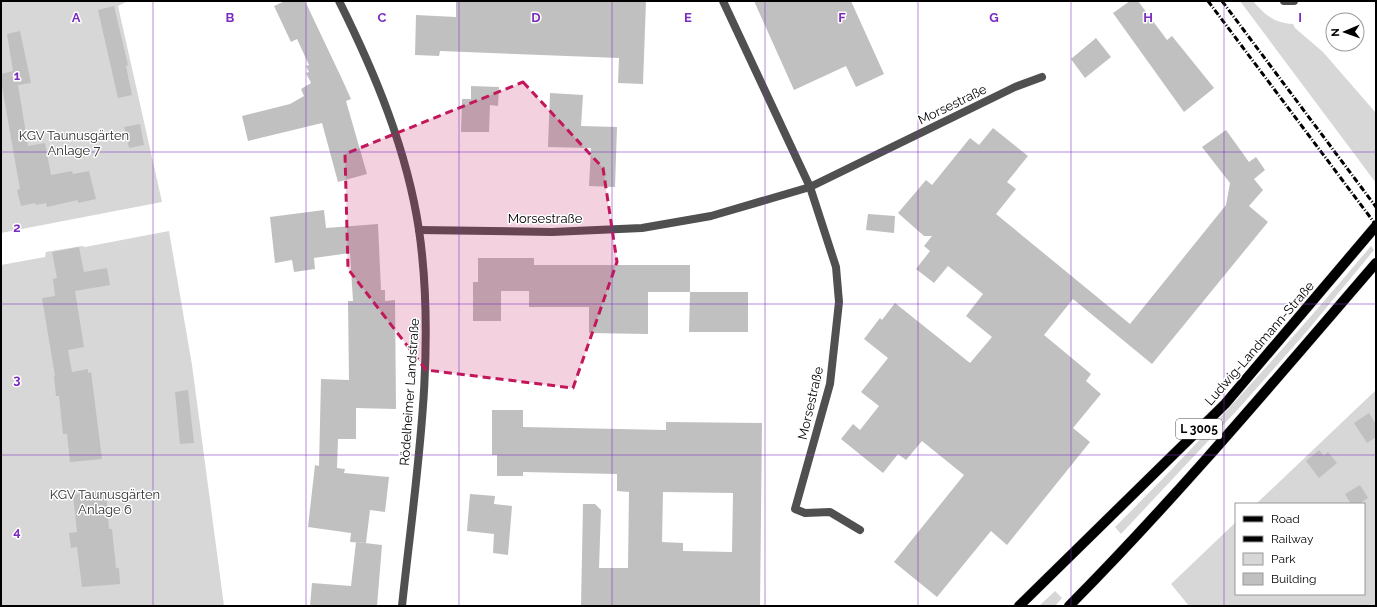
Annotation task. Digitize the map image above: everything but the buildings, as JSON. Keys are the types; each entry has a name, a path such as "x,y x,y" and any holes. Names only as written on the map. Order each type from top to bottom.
{"main road":[{"name":"Ludwig-Landmann-Straße","path":"1020,606 1225,404 1376,226"},
{"name":"L 3005","path":"1069,606 1114,561 1227,435 1376,263"}],"street":[{"name":"Rödelheimer Landstraße","path":"340,1 370,66 391,123 411,190 419,230 426,308 426,364 402,606"},
{"name":"Morsestraße","path":"723,1 810,187 836,267 839,302 830,384 795,509 805,513 830,512 860,530"},
{"name":"Morsestraße","path":"419,230 552,232 642,228 711,216 810,187 1015,86 1042,77"}],"highlighted area":[{"path":"523,82 603,168 617,262 573,388 426,370 348,269 345,154"}],"green space":[{"name":"KGV Taunusgärten Anlage 7","path":"1,1 128,1 118,6 162,202 1,233"},
{"path":"1240,1 1253,1 1262,11 1275,20 1293,24 1295,28 1323,52 1376,113 1376,183"},
{"name":"KGV Taunusgärten Anlage 6","path":"169,231 192,365 224,606 1,606 1,265 45,257 46,252 82,246 85,247"},
{"path":"1371,246 1374,250 1308,330 1241,406 1121,534 1115,527 1246,390"},
{"path":"1376,390 1376,606 1189,606 1171,584 1235,523 1235,595 1365,595 1365,503 1257,503"},
{"path":"1055,591 1062,598 1055,606 1039,606"}],"railway":[{"path":"1208,1 1376,225"},
{"path":"1222,1 1376,207"}]}
